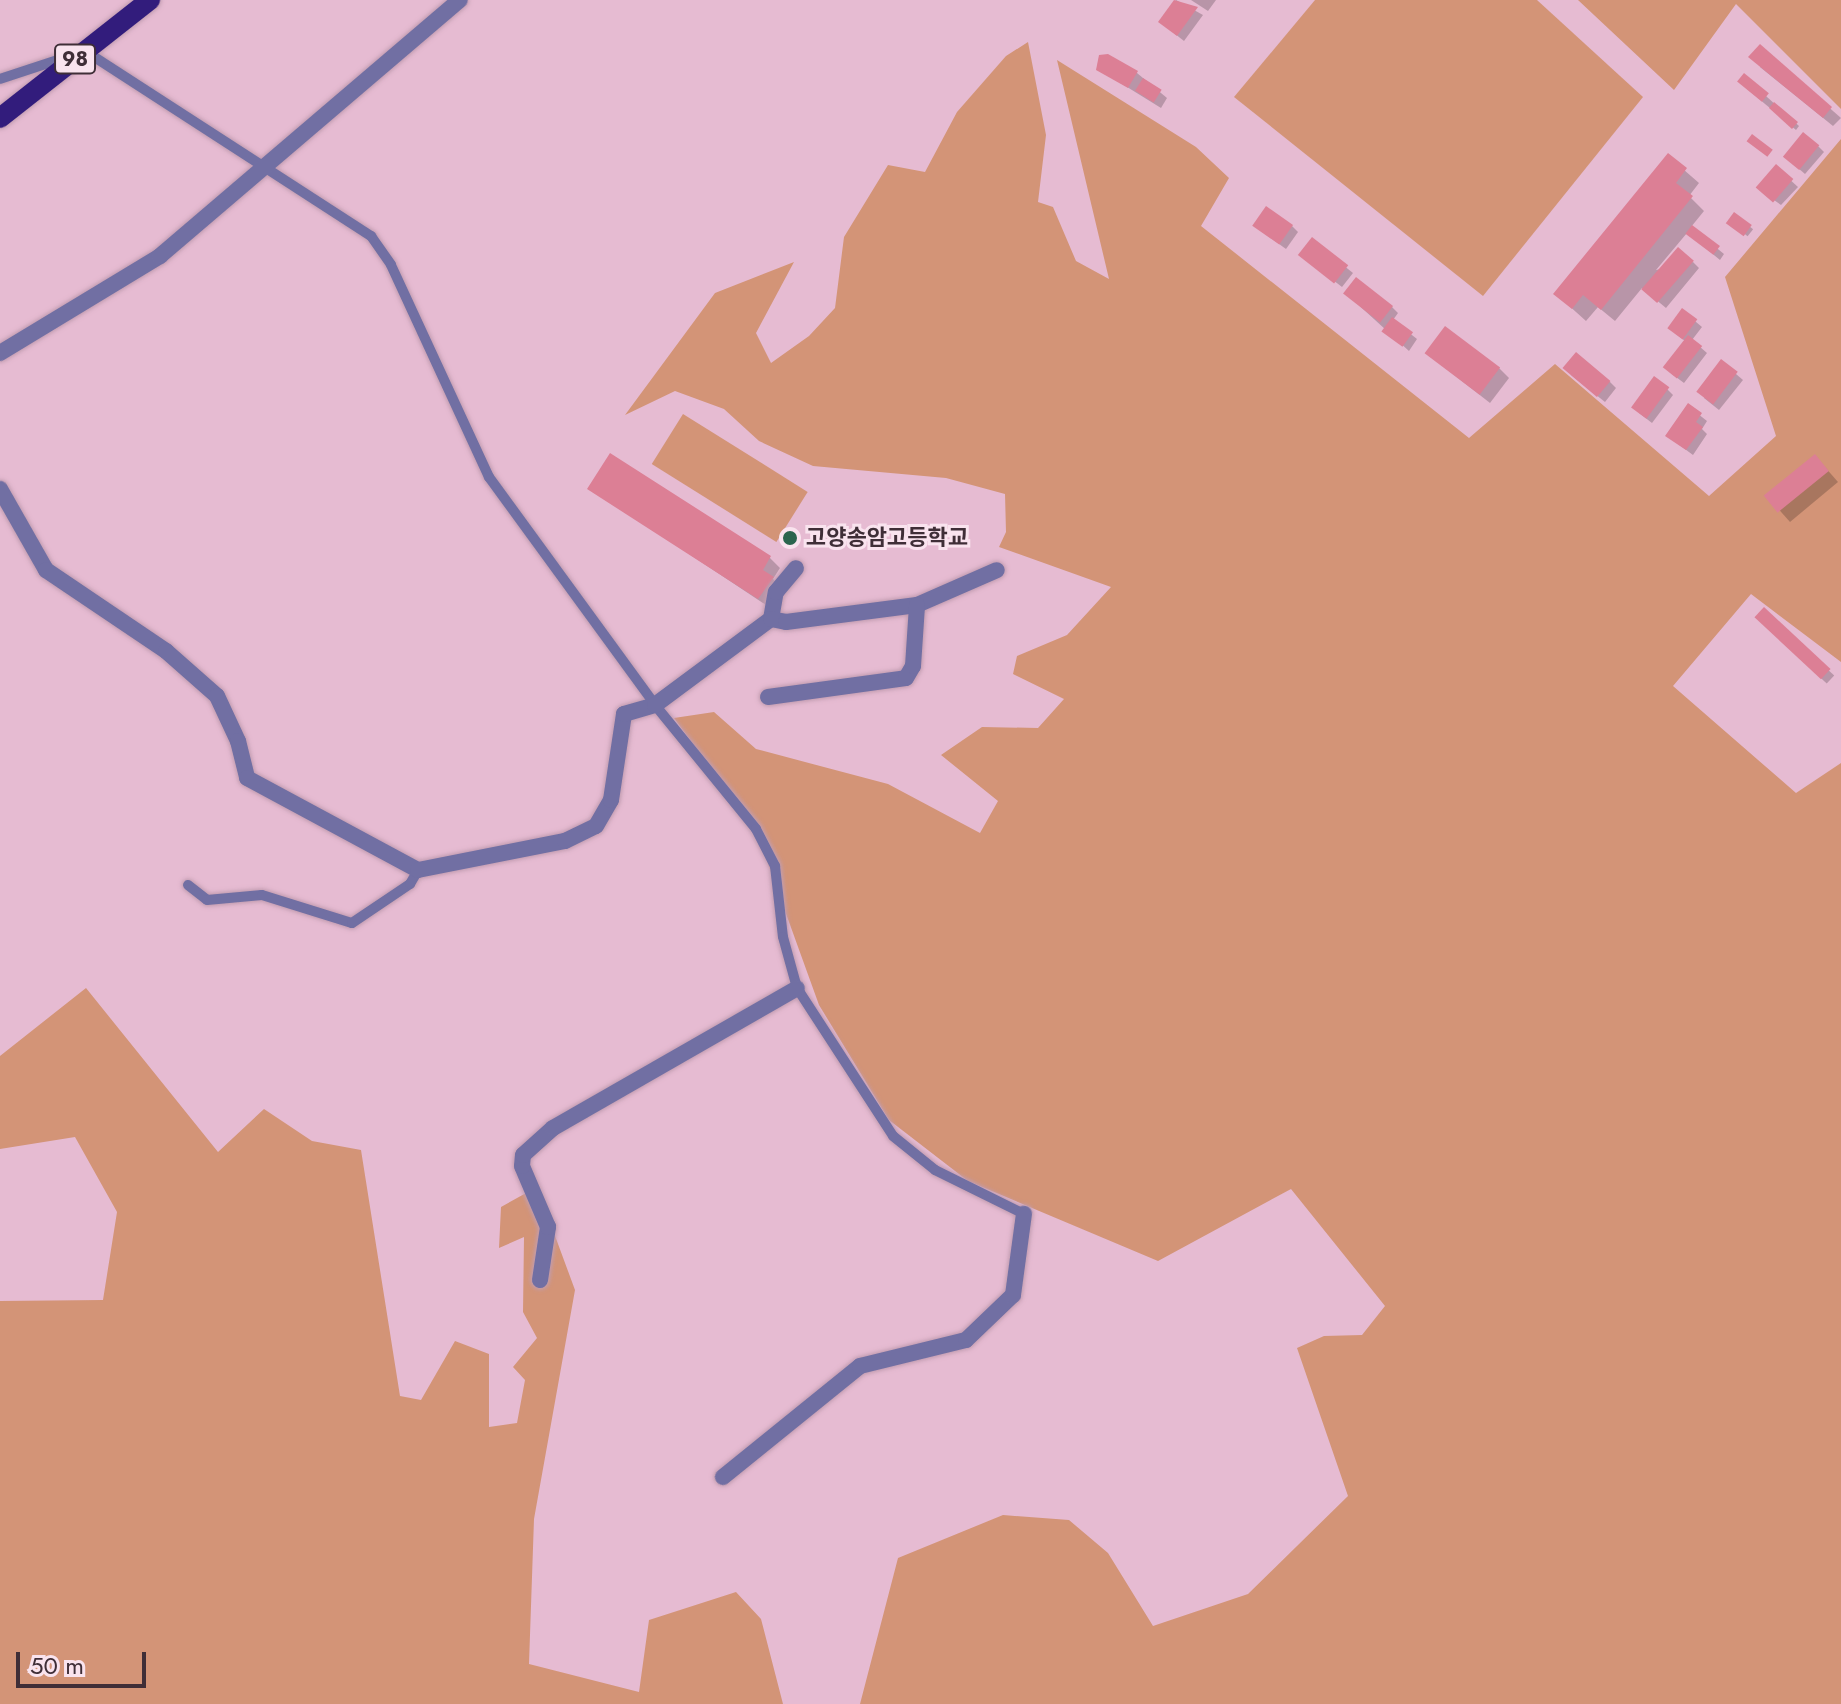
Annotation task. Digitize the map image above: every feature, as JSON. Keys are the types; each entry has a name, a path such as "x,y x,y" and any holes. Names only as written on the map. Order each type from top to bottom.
{"main road":[{"name":"98","path":"0,118 150,0"}],"street":[{"path":"0,353 160,256 268,167 460,0"},
{"path":"0,489 46,570 166,651 217,696 238,741 247,778 418,870 565,841 596,826 611,800 624,714 655,705 771,619 776,592 796,568"},
{"path":"771,619 786,622 917,605 997,570"},
{"path":"768,697 906,678 913,666 917,605"},
{"path":"540,1280 548,1227 522,1166 523,1155 553,1128 797,988"},
{"path":"723,1477 860,1366 966,1340 1013,1295 1024,1214"}],"lane":[{"path":"0,79 85,51 356,224 381,250 489,477 655,705 756,829 775,866 783,937 797,988 893,1136 935,1170 1024,1214"},
{"path":"188,885 207,900 262,895 352,923 410,884 418,870"}],"shaded area":[{"path":"1315,0 1537,0 1643,97 1483,296 1234,97"},
{"path":"1578,0 1841,0 1841,109 1736,4 1674,90"},
{"path":"1028,42 1046,135 1038,202 1053,207 1076,261 1109,279 1057,60 1196,147 1229,178 1201,226 1469,438 1555,364 1709,496 1776,436 1725,277 1841,139 1841,662 1751,594 1673,686 1796,793 1841,763 1841,1704 860,1704 898,1558 1003,1515 1069,1520 1108,1553 1153,1626 1248,1594 1348,1496 1297,1348 1324,1336 1362,1335 1385,1306 1291,1189 1158,1261 968,1181 889,1120 819,1005 755,828 674,718 714,712 756,749 888,784 980,833 998,801 941,755 982,727 1038,728 1064,699 1013,674 1017,656 1067,635 1111,587 999,547 1006,532 1005,494 946,478 813,466 759,441 724,409 675,391 625,415 715,293 794,262 756,333 771,363 809,336 835,308 844,237 888,165 925,172 957,112 1006,56"},
{"path":"683,414 808,492 776,542 652,464"},
{"path":"86,988 218,1152 264,1109 312,1141 361,1150 400,1396 421,1400 455,1341 489,1354 489,1427 517,1423 525,1380 513,1367 537,1338 523,1312 524,1237 499,1248 501,1207 537,1187 575,1290 534,1519 529,1664 639,1692 649,1620 736,1592 761,1619 783,1704 0,1704 0,1301 103,1300 117,1212 75,1137 0,1149 0,1056"}],"building":[{"path":"1174,0 1198,7 1177,36 1158,22"},
{"path":"1760,44 1832,107 1823,118 1748,57"},
{"path":"1108,54 1138,71 1128,88 1096,70 1099,55"},
{"path":"1744,73 1769,93 1762,102 1737,82"},
{"path":"1143,78 1162,90 1154,102 1135,91"},
{"path":"1774,102 1798,122 1792,129 1769,108"},
{"path":"1803,132 1819,145 1799,170 1783,157"},
{"path":"1752,134 1773,150 1767,157 1747,141"},
{"path":"1668,153 1687,168 1676,183 1693,196 1601,310 1583,295 1572,309 1553,294"},
{"path":"1776,164 1793,179 1773,202 1756,187"},
{"path":"1266,206 1293,225 1279,245 1252,226"},
{"path":"1734,212 1752,225 1744,236 1726,223"},
{"path":"1692,225 1720,246 1713,255 1685,234"},
{"path":"1312,237 1348,265 1334,283 1298,255"},
{"path":"1678,247 1694,261 1657,303 1641,289"},
{"path":"1356,277 1393,306 1380,322 1343,294"},
{"path":"1682,308 1697,319 1683,339 1667,328"},
{"path":"1392,317 1413,332 1402,347 1381,332"},
{"path":"1445,326 1500,368 1480,395 1425,353"},
{"path":"1688,335 1702,346 1677,378 1663,367"},
{"path":"1576,352 1610,381 1597,397 1563,368"},
{"path":"1721,359 1738,372 1713,404 1696,392"},
{"path":"1654,376 1669,387 1646,419 1631,408"},
{"path":"1688,403 1702,413 1696,422 1703,427 1686,450 1665,436"},
{"path":"610,453 771,556 763,570 774,577 758,599 587,489"},
{"path":"1815,454 1829,471 1778,513 1764,496"},
{"path":"1764,607 1831,669 1821,679 1754,617"}],"place":[{"name":"고양송암고등학교","path":"790,538"}]}
